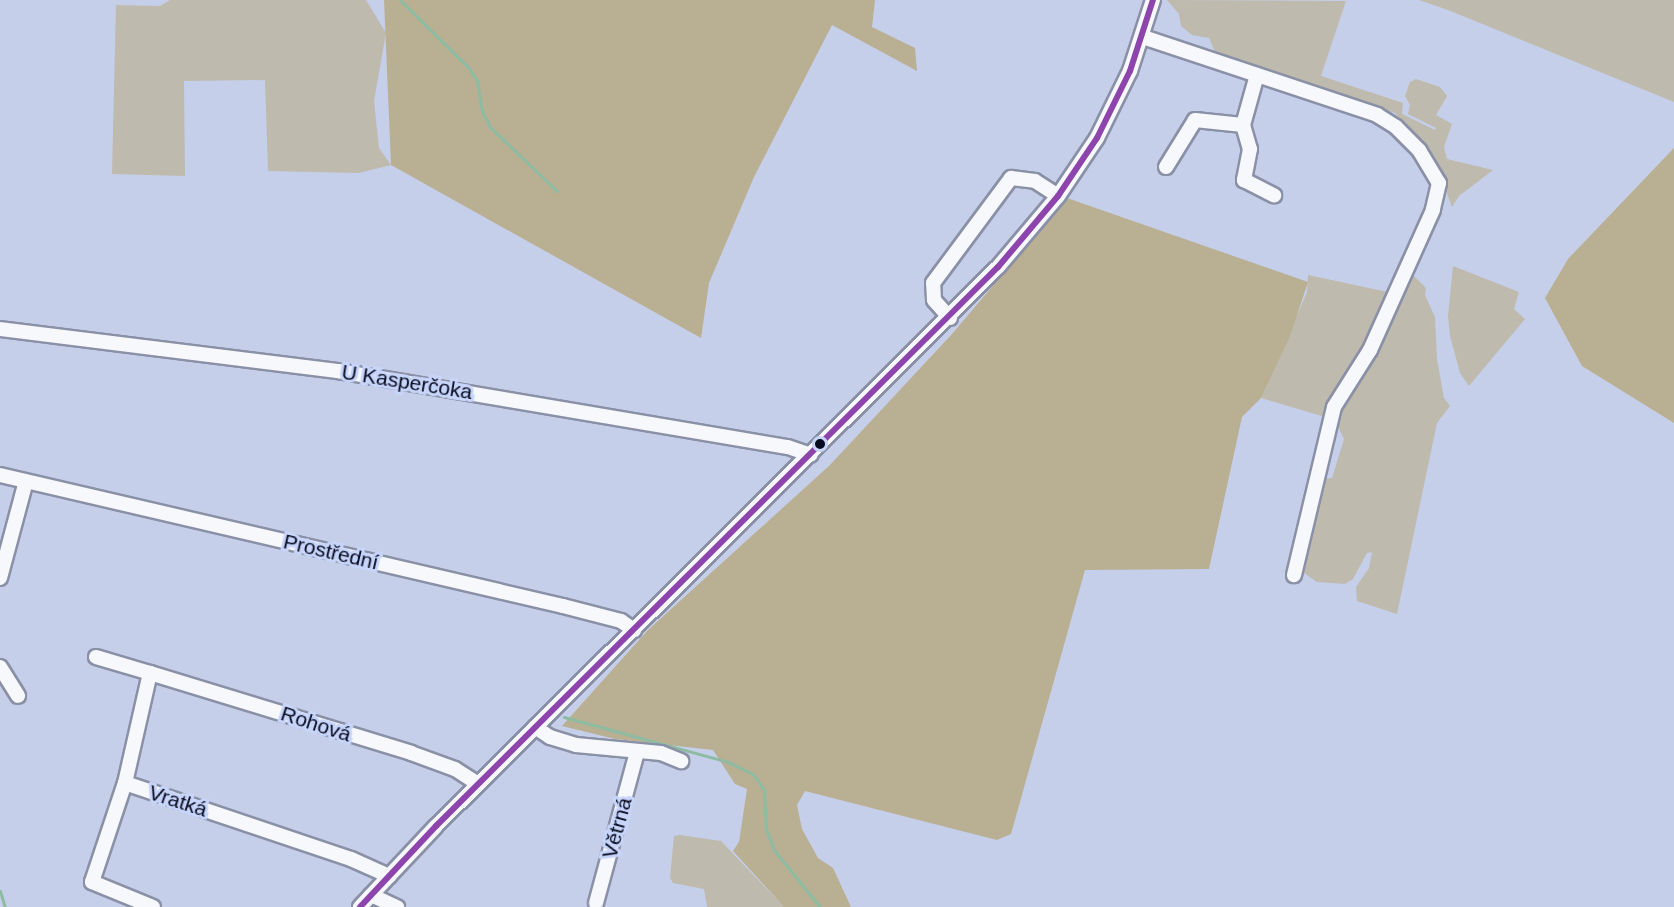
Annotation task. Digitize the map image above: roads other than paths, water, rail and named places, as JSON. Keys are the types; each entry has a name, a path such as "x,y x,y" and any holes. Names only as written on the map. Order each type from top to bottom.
{"street":[{"path":"360,907 535,727 950,318 1058,196 1107,120 1143,37 1153,0"},
{"path":"1143,37 1377,115 1396,127 1419,150 1439,183 1433,210 1370,350 1334,407 1294,575"},
{"path":"1257,75 1243,125 1250,149 1244,180 1274,195"},
{"path":"1166,167 1195,120 1243,125"},
{"path":"950,318 934,300 933,283 1011,178 1035,181 1058,196"},
{"name":"U Kasperčoka","path":"0,329 338,371 788,447 811,455"},
{"name":"Prostřední","path":"0,476 563,606 621,621 634,630"},
{"path":"0,578 26,481"},
{"name":"Rohová","path":"96,657 411,753 455,769 478,784"},
{"path":"0,667 18,696"},
{"path":"125,783 150,673"},
{"path":"535,727 562,742 661,753 681,761"},
{"name":"Větrná","path":"596,903 637,752"},
{"name":"Vratká","path":"153,907 93,882 125,783 351,859 389,876"},
{"path":"371,895 397,907"}],"waterway":[{"path":"400,0 469,68 477,81 482,111 490,127 557,191"},
{"path":"564,717 728,762 753,774 764,790 766,829 774,850 820,907"},
{"path":"0,891 5,907"}]}
